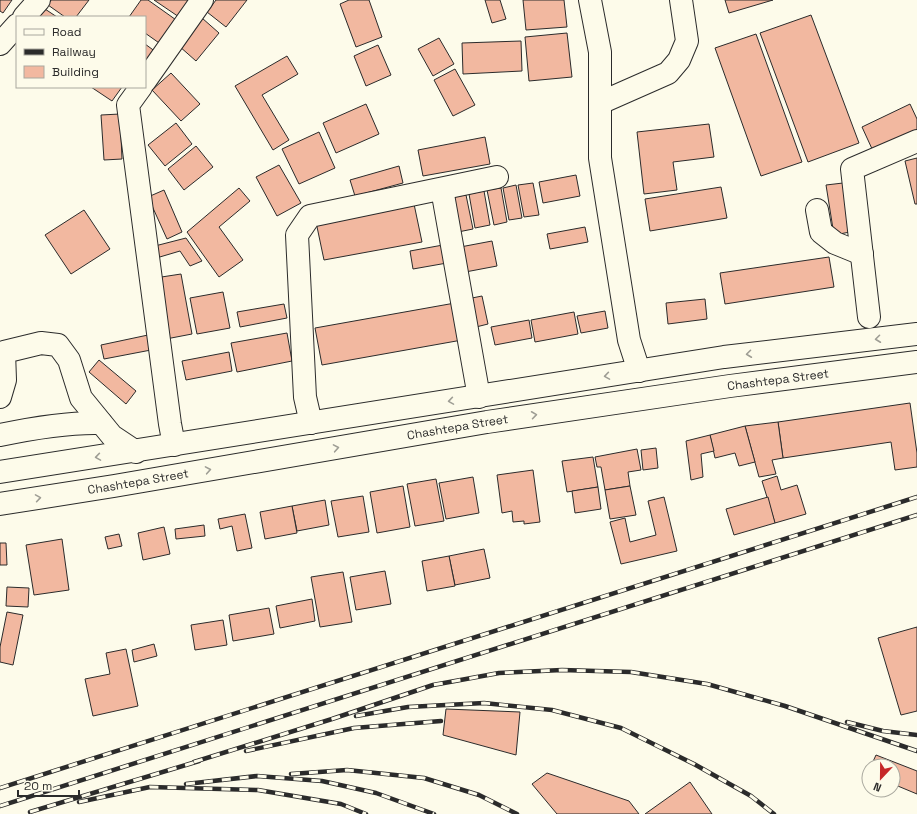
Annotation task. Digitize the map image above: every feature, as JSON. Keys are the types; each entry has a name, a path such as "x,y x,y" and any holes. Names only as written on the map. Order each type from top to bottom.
{"main road":[{"path":"25,16 40,0"},
{"path":"146,81 202,0"},
{"path":"590,0 600,52 600,158 629,340 639,371"},
{"path":"600,103 668,73 679,60 687,41 681,0"},
{"path":"0,44 16,26"},
{"path":"140,88 128,105 174,445"},
{"path":"869,317 852,169 917,140"},
{"path":"311,423 305,397 297,236 310,216 497,178"},
{"path":"442,189 479,397"},
{"path":"817,210 821,232 834,243 862,254"},
{"path":"0,472 136,452 724,357 917,334"},
{"path":"0,397 5,380 2,348 41,343 58,345 69,360 81,398 112,436 136,452"},
{"name":"Chashtepa Street","path":"0,504 121,485 487,422 730,386 917,362"},
{"path":"0,435 76,423 101,423"}],"building":[{"path":"0,0 12,0 3,13 0,11"},
{"path":"51,0 89,0 77,16 64,16 48,5"},
{"path":"141,0 148,0 179,22 162,45 146,34 146,16 130,16"},
{"path":"154,0 194,0 182,19"},
{"path":"216,0 247,0 226,27 207,12"},
{"path":"349,0 369,0 382,37 356,47 340,4"},
{"path":"485,0 500,0 506,19 492,23"},
{"path":"523,0 564,0 567,27 526,30"},
{"path":"725,0 773,0 729,13"},
{"path":"45,9 56,16 40,16"},
{"path":"811,15 859,143 808,162 760,33"},
{"path":"202,18 219,33 196,61 179,46"},
{"path":"567,33 572,77 529,81 525,37"},
{"path":"756,34 802,162 761,176 715,48"},
{"path":"439,38 454,64 433,76 418,49"},
{"path":"521,41 522,71 463,74 462,43"},
{"path":"146,45 156,52 146,67"},
{"path":"378,45 391,75 366,86 354,56"},
{"path":"287,56 298,74 262,95 289,140 273,150 235,86"},
{"path":"455,69 475,105 453,116 434,80"},
{"path":"171,73 200,104 181,121 152,90"},
{"path":"92,88 121,88 112,101"},
{"path":"366,104 379,134 336,153 323,123"},
{"path":"910,104 917,119 917,130 873,151 862,127"},
{"path":"120,114 122,159 104,160 101,115"},
{"path":"176,123 192,144 165,166 148,145"},
{"path":"709,124 714,157 673,162 677,190 644,194 637,132"},
{"path":"319,132 335,168 299,184 282,149"},
{"path":"485,137 490,164 423,176 418,150"},
{"path":"196,146 213,167 184,190 168,169"},
{"path":"917,158 917,204 915,204 905,161"},
{"path":"279,165 301,203 277,216 256,177"},
{"path":"399,166 403,183 355,196 350,180"},
{"path":"576,175 580,196 543,203 539,182"},
{"path":"533,183 539,215 524,217 518,185"},
{"path":"843,183 850,232 834,235 826,185"},
{"path":"516,185 522,218 509,220 503,188"},
{"path":"721,187 727,218 650,231 645,199"},
{"path":"239,188 250,201 219,227 243,260 219,277 187,232"},
{"path":"501,188 507,222 494,225 487,190"},
{"path":"164,190 182,232 167,239 148,197"},
{"path":"484,191 490,225 475,228 469,194"},
{"path":"466,195 473,229 458,232 452,197"},
{"path":"414,204 422,242 324,260 316,222"},
{"path":"84,210 110,249 71,274 45,235"},
{"path":"585,227 588,242 550,249 547,234"},
{"path":"186,238 202,261 190,266 180,251 153,259 151,247"},
{"path":"492,241 497,266 460,273 455,248"},
{"path":"443,245 447,263 413,269 410,251"},
{"path":"829,257 834,287 725,304 720,273"},
{"path":"181,274 192,334 166,339 155,278"},
{"path":"223,292 230,328 197,334 190,298"},
{"path":"482,296 488,324 472,328 467,299"},
{"path":"705,299 707,319 668,324 666,303"},
{"path":"455,303 462,340 322,365 315,328"},
{"path":"284,304 287,318 240,327 237,312"},
{"path":"605,311 608,328 581,333 577,316"},
{"path":"574,312 578,334 535,342 531,320"},
{"path":"529,320 532,338 495,345 491,327"},
{"path":"287,333 292,361 237,372 231,343"},
{"path":"148,335 151,350 104,359 101,345"},
{"path":"229,352 232,371 186,380 182,361"},
{"path":"99,360 136,391 126,404 89,372"},
{"path":"910,403 917,453 917,467 895,470 891,442 783,458 778,422"},
{"path":"778,422 783,458 772,460 776,474 759,477 745,426"},
{"path":"745,426 755,462 739,466 735,453 715,458 710,435"},
{"path":"710,435 714,451 701,454 703,477 691,480 686,441"},
{"path":"656,448 658,468 643,470 641,450"},
{"path":"637,449 641,470 628,472 630,486 605,490 601,467 597,467 595,457"},
{"path":"593,457 598,487 567,492 562,461"},
{"path":"533,470 540,522 524,524 524,521 513,522 512,511 502,513 497,475"},
{"path":"777,476 781,490 797,485 806,514 775,523 762,481"},
{"path":"473,477 479,513 446,519 439,483"},
{"path":"436,479 444,521 415,526 407,484"},
{"path":"403,486 410,527 377,533 370,492"},
{"path":"630,486 636,515 610,519 605,490"},
{"path":"598,487 601,509 575,513 572,491"},
{"path":"363,496 369,532 338,537 331,501"},
{"path":"664,497 677,551 621,564 610,522 625,518 630,542 656,535 648,501"},
{"path":"768,497 775,523 734,535 726,509"},
{"path":"325,500 329,525 297,531 292,506"},
{"path":"292,506 297,533 265,539 260,512"},
{"path":"245,514 252,548 237,551 232,526 220,529 218,519"},
{"path":"204,525 205,536 176,539 175,529"},
{"path":"164,527 170,554 143,560 138,533"},
{"path":"119,534 122,546 108,549 105,537"},
{"path":"62,539 69,590 34,595 26,545"},
{"path":"0,543 6,543 7,565 0,565"},
{"path":"484,549 490,578 455,585 449,556"},
{"path":"449,556 455,586 427,591 422,561"},
{"path":"385,571 391,604 356,610 350,577"},
{"path":"343,572 352,622 320,627 311,577"},
{"path":"7,587 29,588 28,607 6,606"},
{"path":"312,599 315,621 280,628 276,606"},
{"path":"269,608 274,634 233,641 229,615"},
{"path":"7,612 23,615 13,665 0,662 0,647"},
{"path":"223,620 227,645 195,650 191,625"},
{"path":"917,627 917,711 901,715 878,638"},
{"path":"154,644 157,656 134,662 132,650"},
{"path":"126,649 138,706 93,716 85,679 110,674 106,653"},
{"path":"446,709 520,712 516,755 443,735"},
{"path":"876,755 884,758 875,758"},
{"path":"901,765 917,771 917,794 901,787"},
{"path":"547,773 629,801 639,814 557,814 532,784"},
{"path":"690,782 712,814 645,814"}],"railway":[{"path":"0,788 917,497"},
{"path":"0,806 917,515"},
{"path":"194,762 332,719 433,685 499,673 562,670 631,672 707,684 785,706 917,751"},
{"path":"356,716 408,707 484,703 552,710 621,728 694,764 751,796 774,814"},
{"path":"246,751 354,728 441,721"},
{"path":"847,722 883,731 917,735"},
{"path":"30,812 199,761"},
{"path":"291,774 347,770 424,778 479,795 517,814"},
{"path":"186,784 257,776 322,781 376,793 434,814"},
{"path":"79,802 150,787 258,790 341,804 366,814"}]}
